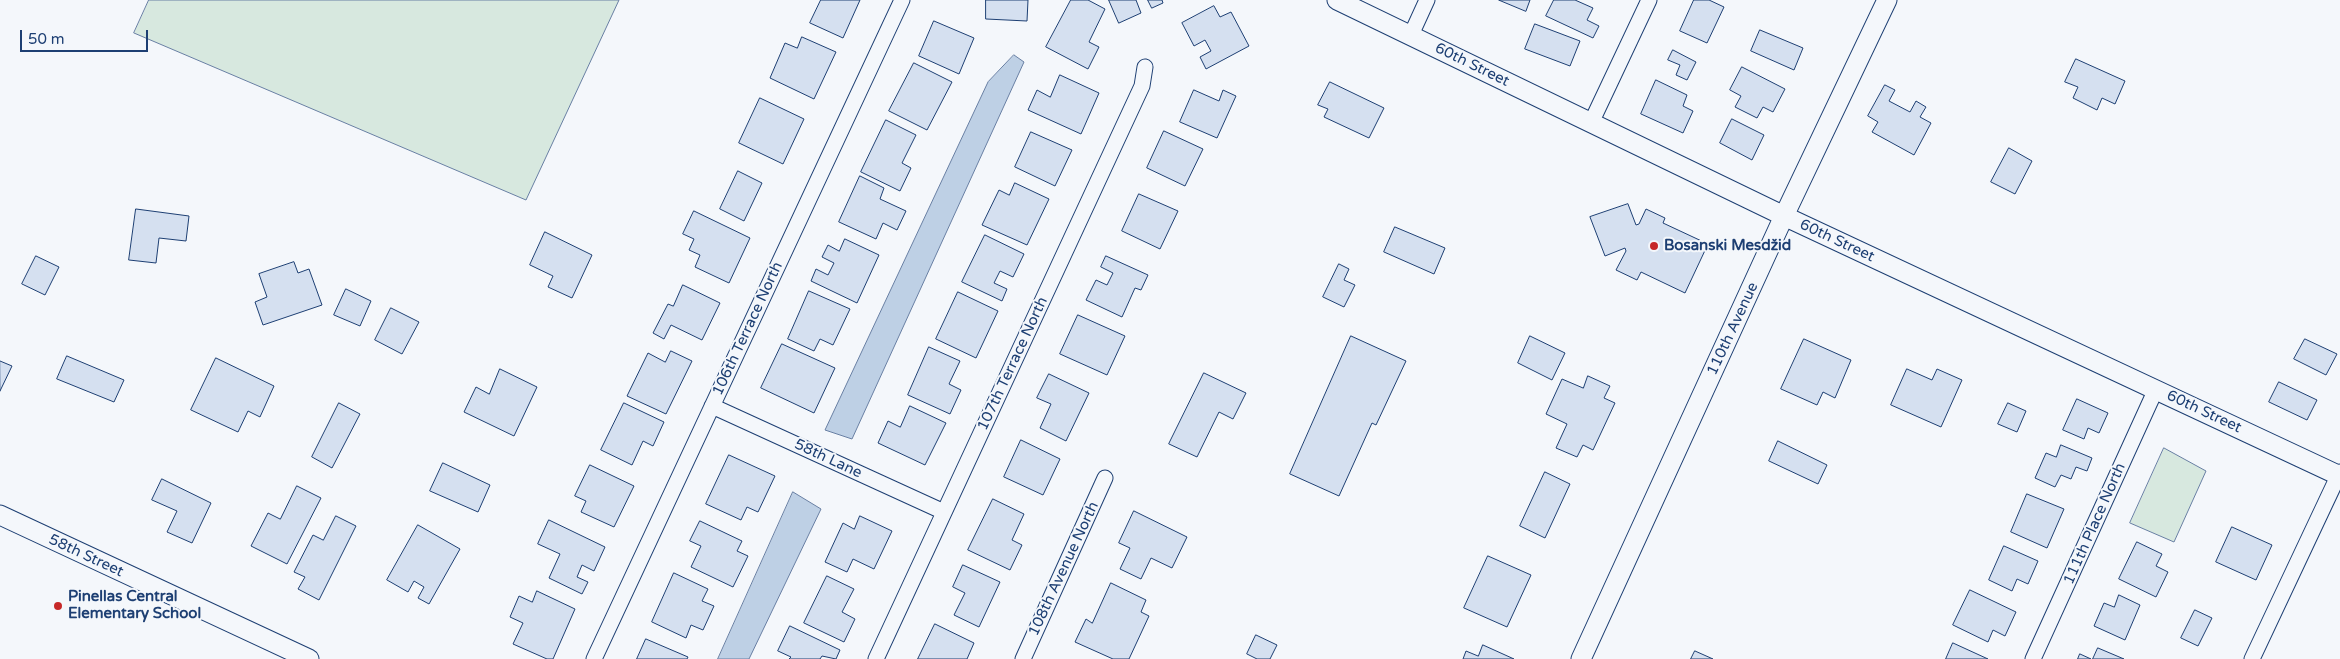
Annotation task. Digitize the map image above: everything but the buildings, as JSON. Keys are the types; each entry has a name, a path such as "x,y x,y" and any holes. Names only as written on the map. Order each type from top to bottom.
{"street":[{"name":"106th Terrace North","path":"594,659 902,0"},
{"name":"60th Street","path":"1337,0 1784,216 2339,475"},
{"path":"1411,35 1427,0"},
{"path":"1591,123 1648,0"},
{"name":"110th Avenue","path":"1581,659 1784,216 1887,0"},
{"name":"107th Terrace North","path":"876,659 1142,86 1145,67"},
{"name":"111th Place North","path":"2034,659 2156,389"},
{"name":"58th Lane","path":"712,406 944,512"},
{"path":"2252,659 2339,475"},
{"name":"108th Avenue North","path":"1023,659 1105,478"},
{"name":"58th Street","path":"0,515 309,659"}],"shaded area":[{"path":"149,0 619,0 526,200 134,33"},
{"path":"2164,448 2206,471 2174,542 2130,523"}],"water":[{"path":"1014,55 1024,62 852,439 825,430 988,82"},
{"path":"793,492 821,509 749,659 718,659"}],"place":[{"name":"Bosanski Mesdžid","path":"1654,246"},
{"name":"Pinellas Central Elementary School","path":"58,606"}]}
